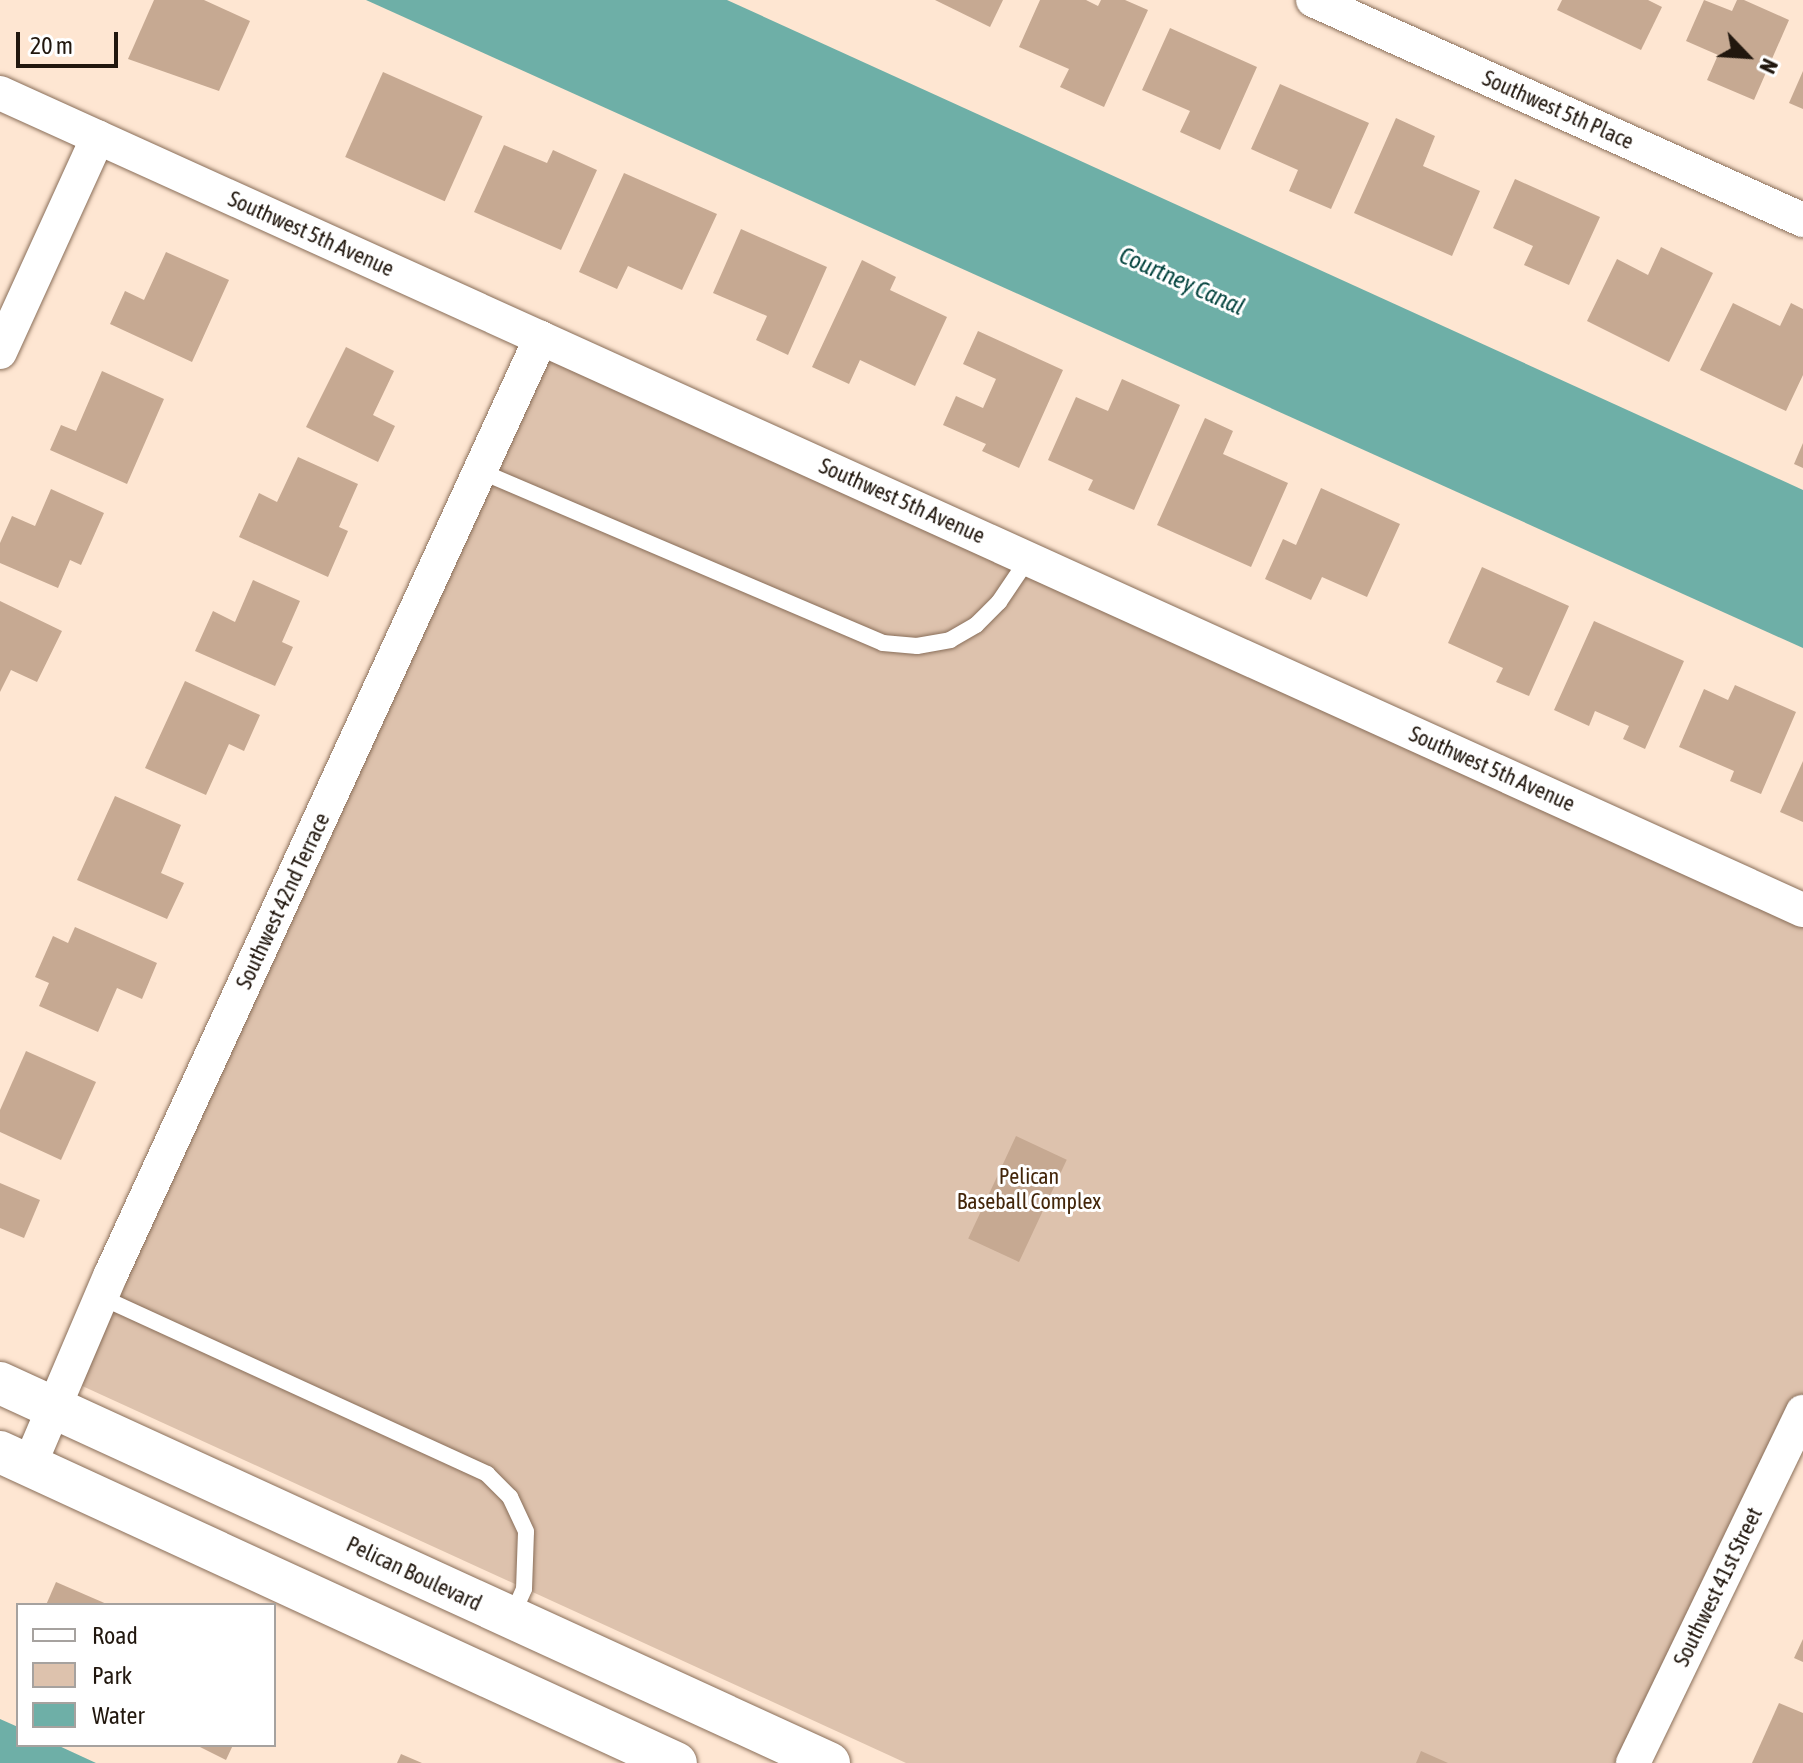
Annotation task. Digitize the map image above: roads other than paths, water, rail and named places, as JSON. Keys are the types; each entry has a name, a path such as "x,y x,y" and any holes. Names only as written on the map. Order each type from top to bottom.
{"street":[{"name":"Southwest 5th Place","path":"1313,0 1803,220"},
{"name":"Southwest 5th Avenue","path":"0,93 1803,910"},
{"path":"0,352 98,137"},
{"name":"Southwest 42nd Terrace","path":"15,1459 55,1408 101,1297 541,338"},
{"name":"Pelican Boulevard","path":"0,1383 829,1763"},
{"name":"Southwest 41st Street","path":"1633,1763 1803,1412"},
{"path":"15,1459 676,1763"}],"lane":[{"path":"480,471 883,643 917,646 950,640 999,602 1028,559"},
{"path":"101,1297 487,1474 510,1497 526,1532 524,1589 511,1618"}],"water":[{"name":"Courtney Canal","path":"366,0 727,0 1803,490 1803,648"},
{"path":"0,1719 16,1726 16,1747 61,1747 96,1763 0,1763"}],"park label":[{"name":"Pelican Baseball Complex","path":"1029,1188"}]}
